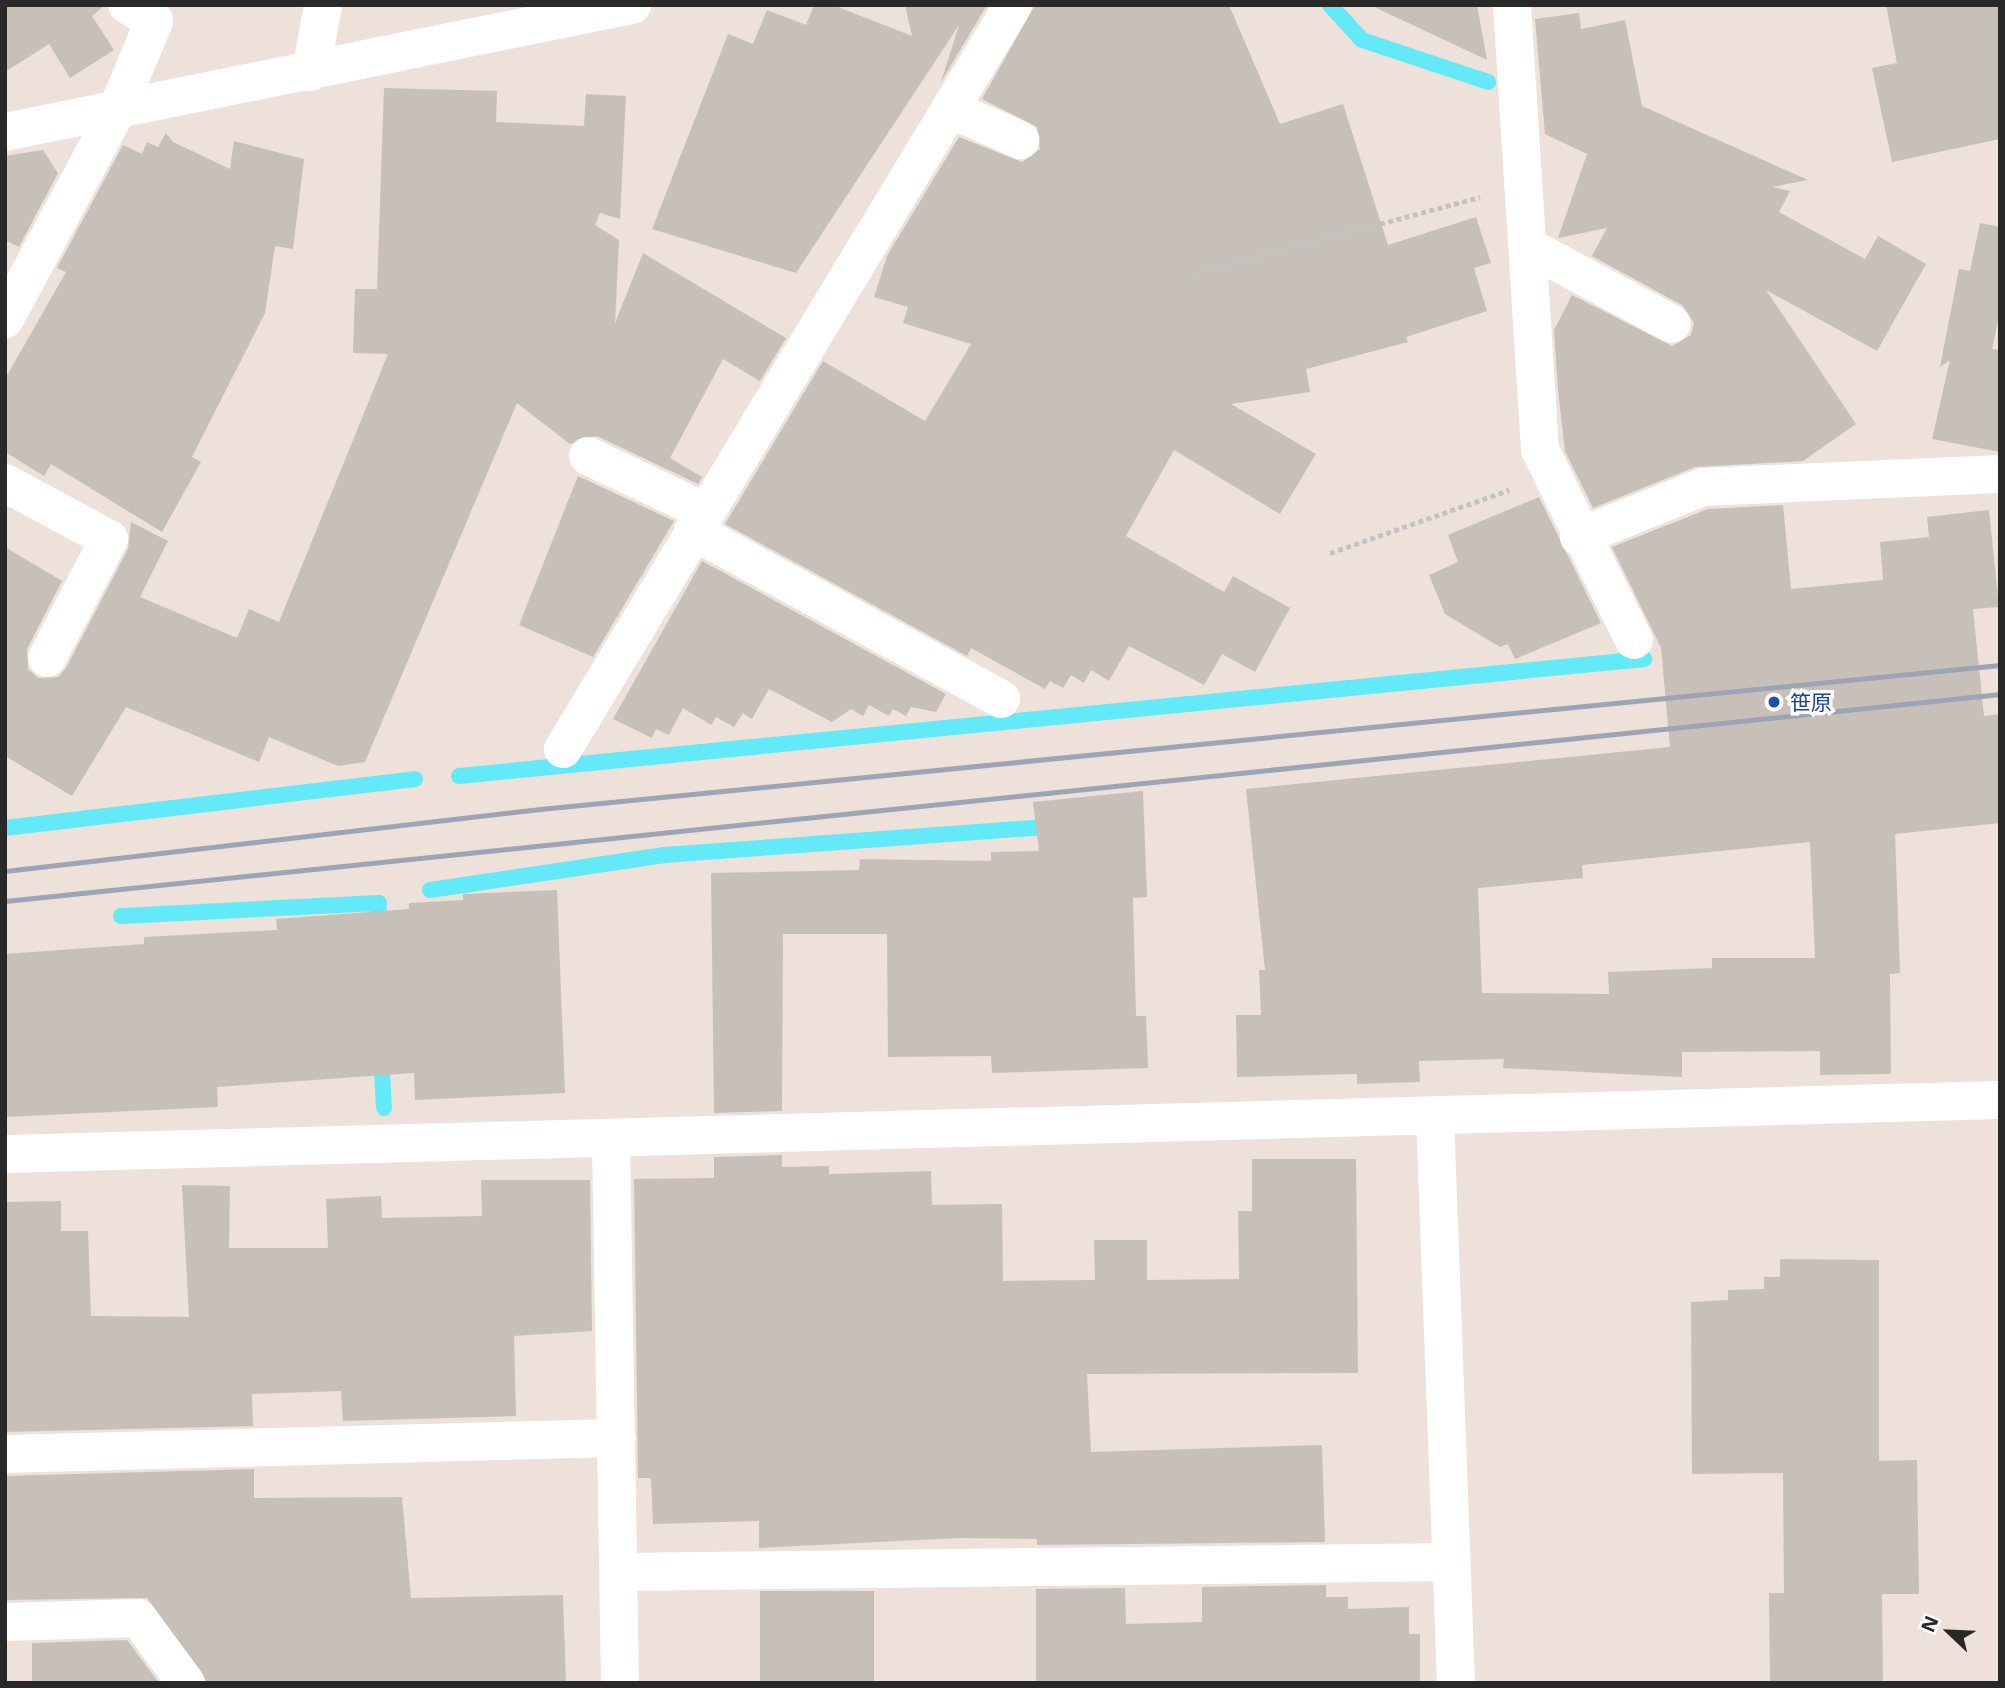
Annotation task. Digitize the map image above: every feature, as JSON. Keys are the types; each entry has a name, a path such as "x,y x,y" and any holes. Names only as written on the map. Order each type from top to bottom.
{"street":[{"path":"5,319 116,112 153,22 127,5"},
{"path":"311,72 323,5"},
{"path":"5,132 116,112 632,5"},
{"path":"563,749 1013,5"},
{"path":"1512,5 1540,450 1549,476 1579,537 1634,640"},
{"path":"950,109 1020,140"},
{"path":"1529,247 1672,324"},
{"path":"588,456 1001,699"},
{"path":"1579,537 1703,486 2000,474"},
{"path":"5,483 110,539 47,658"},
{"path":"5,1154 611,1140 2000,1100"},
{"path":"1435,1116 1456,1683"},
{"path":"611,1140 620,1683"},
{"path":"5,1454 617,1438"},
{"path":"620,1572 1451,1562"},
{"path":"5,1622 138,1618 186,1683"}],"path":[{"path":"1191,274 1524,185"},
{"path":"1330,553 1549,476"}],"building":[{"path":"5,5 105,5 92,16 114,50 70,78 49,44 5,72"},
{"path":"814,5 833,5 912,36 905,5 987,5 941,82 959,25 796,273 652,229 728,34 753,44 767,10 806,25"},
{"path":"1035,5 1229,5 1280,124 1343,104 1388,245 1476,217 1491,263 1474,268 1487,311 1406,337 1408,342 1306,369 1310,392 1231,404 1316,454 1280,514 1174,450 1126,536 1224,592 1233,576 1290,608 1255,672 1222,654 1204,685 1129,646 1109,681 1091,670 1084,683 1071,675 1063,688 1050,681 1045,689 971,648 967,656 725,524 823,361 925,421 971,344 903,323 908,307 874,297 887,256 959,137 1022,162 1040,149 1037,127 982,99"},
{"path":"1370,5 1477,5 1487,60"},
{"path":"1886,5 2000,5 2000,139 1892,162 1872,68 1897,63"},
{"path":"1579,13 1581,29 1625,20 1642,106 1808,180 1772,187 1790,191 1779,212 1865,259 1878,236 1926,264 1877,351 1766,290 1856,424 1803,461 1695,467 1593,508 1565,451 1558,390 1554,330 1572,295 1672,346 1691,335 1694,323 1682,305 1592,256 1607,228 1558,238 1587,154 1545,134 1535,19"},
{"path":"384,88 497,91 496,122 584,126 586,94 626,96 620,219 600,213 595,225 619,240 615,323 643,253 786,338 760,381 723,359 670,458 702,477 698,484 597,436 570,444 517,403 365,762 338,766 269,737 259,762 126,707 72,796 5,756 5,547 62,581 27,649 28,669 38,678 58,677 66,668 128,549 131,522 168,541 140,597 237,638 249,609 279,622 388,354 353,353 355,289 377,289"},
{"path":"166,133 173,142 230,169 234,141 304,159 293,249 275,246 265,313 192,457 201,462 162,532 51,464 44,476 5,452 5,379 66,272 57,268 123,145 142,154 147,142 158,147"},
{"path":"43,150 58,173 19,247 5,240 5,156"},
{"path":"1980,223 2000,227 2000,311 1992,349 2000,350 2000,452 1932,439 1950,360 1940,367 1959,269 1970,271"},
{"path":"578,476 674,521 593,657 519,625"},
{"path":"1539,497 1601,623 1515,659 1508,644 1500,647 1445,614 1429,575 1458,562 1448,535"},
{"path":"1783,505 1791,589 1883,580 1880,542 1929,537 1927,517 1989,510 1999,607 1973,609 1984,716 2000,714 2000,823 1895,834 1900,973 1890,974 1891,1074 1820,1075 1820,1051 1682,1052 1682,1077 1503,1068 1504,1059 1419,1061 1420,1082 1357,1084 1357,1074 1237,1077 1236,1015 1261,1015 1259,970 1265,970 1246,789 1670,747 1661,648 1612,547 1708,509","holes":["1810,842 1815,958 1712,958 1712,968 1608,972 1609,994 1482,993 1478,888 1583,878 1582,865"]},
{"path":"702,561 946,694 936,712 911,707 906,716 893,709 889,716 869,705 863,716 851,709 832,722 769,689 752,719 743,713 734,727 716,717 711,725 683,708 669,735 656,729 652,738 613,719"},
{"path":"1143,791 1147,897 1133,898 1136,1016 1146,1016 1148,1068 992,1073 991,1056 888,1057 887,934 783,934 782,1111 714,1113 711,873 859,870 860,859 991,861 991,852 1039,851 1033,802"},
{"path":"557,890 565,1093 415,1100 414,1073 217,1087 218,1107 5,1117 5,954 144,944 144,937 277,930 276,919 409,909 409,903 463,900 463,894"},
{"path":"782,1155 782,1167 829,1166 829,1174 931,1171 932,1205 1002,1204 1003,1281 1095,1280 1094,1240 1147,1240 1147,1280 1239,1279 1238,1211 1252,1211 1252,1159 1356,1159 1358,1373 1087,1374 1091,1452 1322,1445 1325,1542 1037,1545 1037,1539 959,1538 759,1548 759,1521 653,1524 651,1478 638,1478 634,1179 714,1178 714,1157"},
{"path":"481,1180 590,1180 592,1331 514,1336 516,1416 343,1421 341,1391 252,1394 253,1426 5,1432 5,1202 61,1201 61,1231 88,1231 91,1316 189,1317 182,1185 230,1186 229,1248 328,1248 326,1199 381,1196 382,1218 482,1216"},
{"path":"1780,1259 1879,1260 1879,1461 1917,1460 1919,1594 1882,1594 1883,1683 1770,1683 1769,1593 1784,1593 1783,1473 1692,1474 1691,1302 1728,1300 1728,1290 1764,1289 1764,1277 1780,1277"},
{"path":"254,1469 254,1498 402,1497 411,1598 563,1595 566,1683 207,1683 147,1598 5,1600 5,1476"},
{"path":"1326,1585 1326,1597 1348,1597 1348,1609 1409,1607 1409,1634 1420,1634 1420,1683 1036,1683 1036,1589 1125,1588 1126,1624 1202,1622 1202,1587"},
{"path":"760,1591 874,1591 874,1683 760,1683"},
{"path":"127,1640 159,1683 32,1683 32,1643"}],"waterway":[{"path":"1330,5 1362,40 1488,82"},
{"path":"459,776 1644,659"},
{"path":"5,828 415,779"},
{"path":"430,890 664,855 1058,826"},
{"path":"121,916 379,903 377,930"},
{"path":"381,1054 384,1108"}],"railway":[{"path":"5,871 540,809 2000,665"},
{"path":"5,901 2000,694"}],"place":[{"name":"笹原","path":"1774,702"}]}
